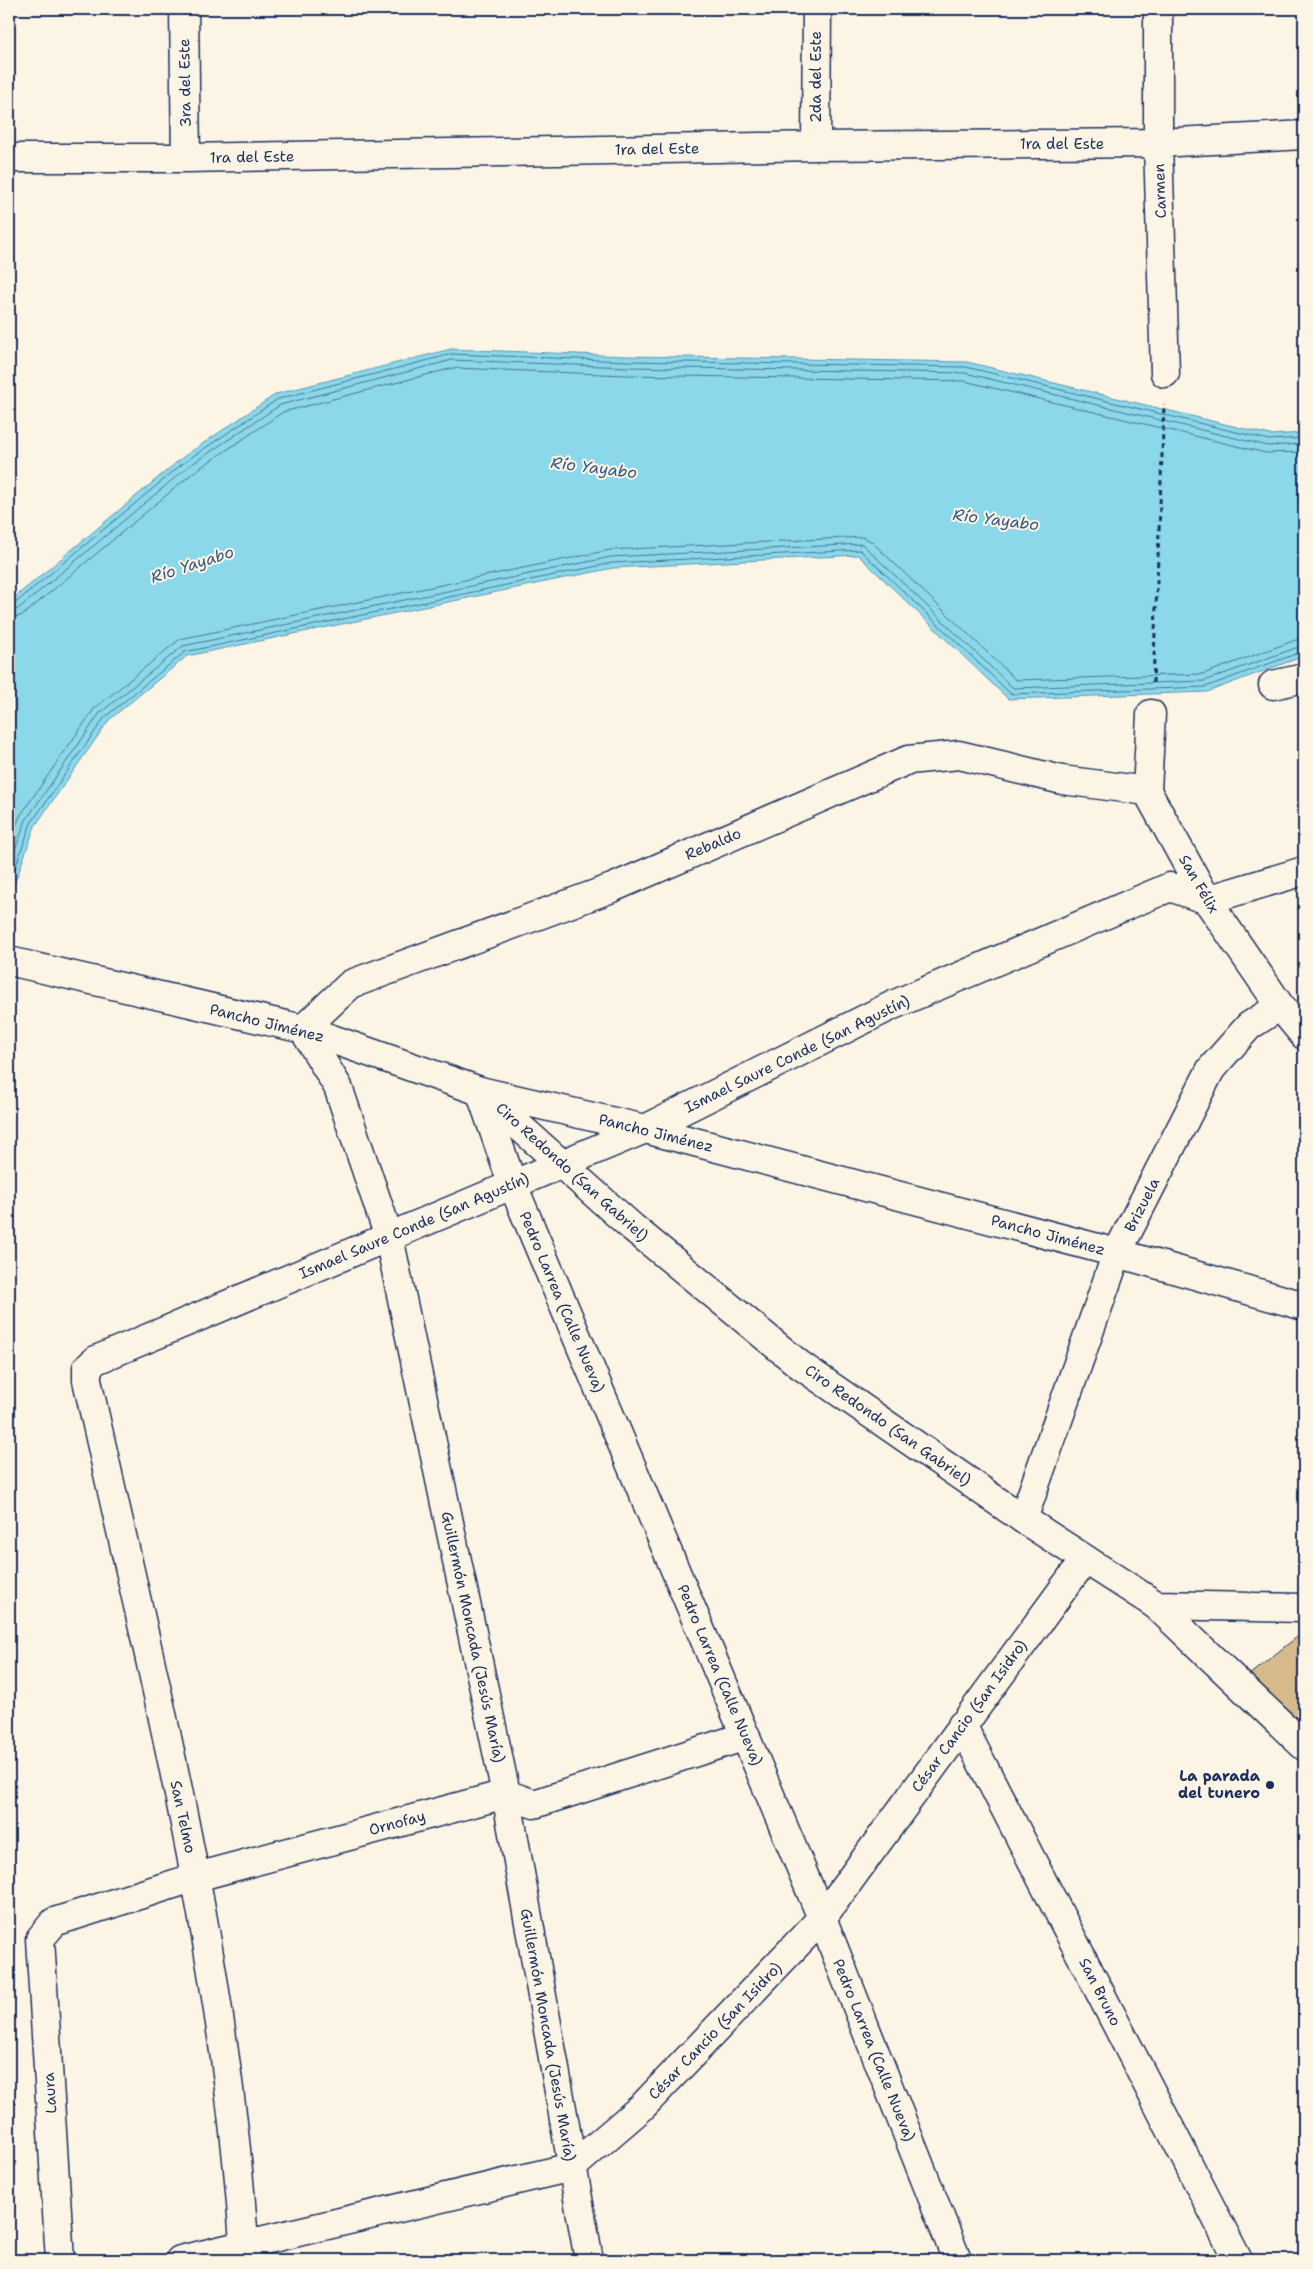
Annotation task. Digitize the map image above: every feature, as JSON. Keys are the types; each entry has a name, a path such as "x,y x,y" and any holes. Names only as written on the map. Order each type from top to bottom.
{"street":[{"name":"3ra del Este","path":"184,9 186,158"},
{"name":"2da del Este","path":"816,9 816,146"},
{"name":"Carmen","path":"1158,9 1158,143 1165,373"},
{"name":"1ra del Este","path":"9,158 186,158 816,146 1158,143 1304,135"},
{"path":"1273,685 1304,678"},
{"path":"1147,790 1152,714"},
{"name":"Rebaldo","path":"303,1030 351,984 612,888 908,760 959,755 1062,780 1147,790"},
{"name":"San Félix","path":"1147,790 1207,900 1280,1006 1304,1035"},
{"path":"1207,900 1304,871"},
{"name":"Ismael Saure Conde (San Agustín)","path":"87,1380 87,1368 96,1360 645,1129 893,1005 1170,887 1207,900"},
{"name":"Pancho Jiménez","path":"9,962 303,1030 480,1091 645,1129 1117,1253 1304,1306"},
{"name":"Brizuela","path":"1023,1519 1117,1253 1212,1070 1249,1026 1280,1006"},
{"name":"Guillermón Moncada (Jesús María)","path":"303,1030 338,1087 389,1237 506,1794 589,2260"},
{"name":"Ciro Redondo (San Gabriel)","path":"480,1091 563,1163 632,1227 800,1365 1023,1519 1156,1605 1304,1746"},
{"name":"Pedro Larrea (Calle Nueva)","path":"480,1091 512,1184 822,1918 957,2260"},
{"name":"San Telmo","path":"87,1380 196,1877 230,2098 245,2253"},
{"name":"César Cancio (San Isidro)","path":"180,2260 245,2253 572,2167 642,2108 822,1918 1085,1559"},
{"path":"1156,1605 1304,1608"},
{"name":"San Bruno","path":"962,1725 1238,2260"},
{"path":"506,1794 534,1804 746,1736"},
{"name":"Ornofay","path":"47,1928 54,1922 196,1877 506,1794"},
{"name":"Laura","path":"47,1928 40,1939 60,2260"}],"path":[{"path":"1152,714 1165,373"}],"water":[{"name":"Río Yayabo","path":"451,349 627,356 967,362 1270,435 1304,433 1304,656 1207,692 1008,699 858,555 613,568 187,656 109,720 35,826 9,899 9,602 183,457 276,394"}],"building":[{"path":"1304,1633 1304,1724 1249,1675"}],"place":[{"name":"La parada del tunero","path":"1270,1785"}]}
